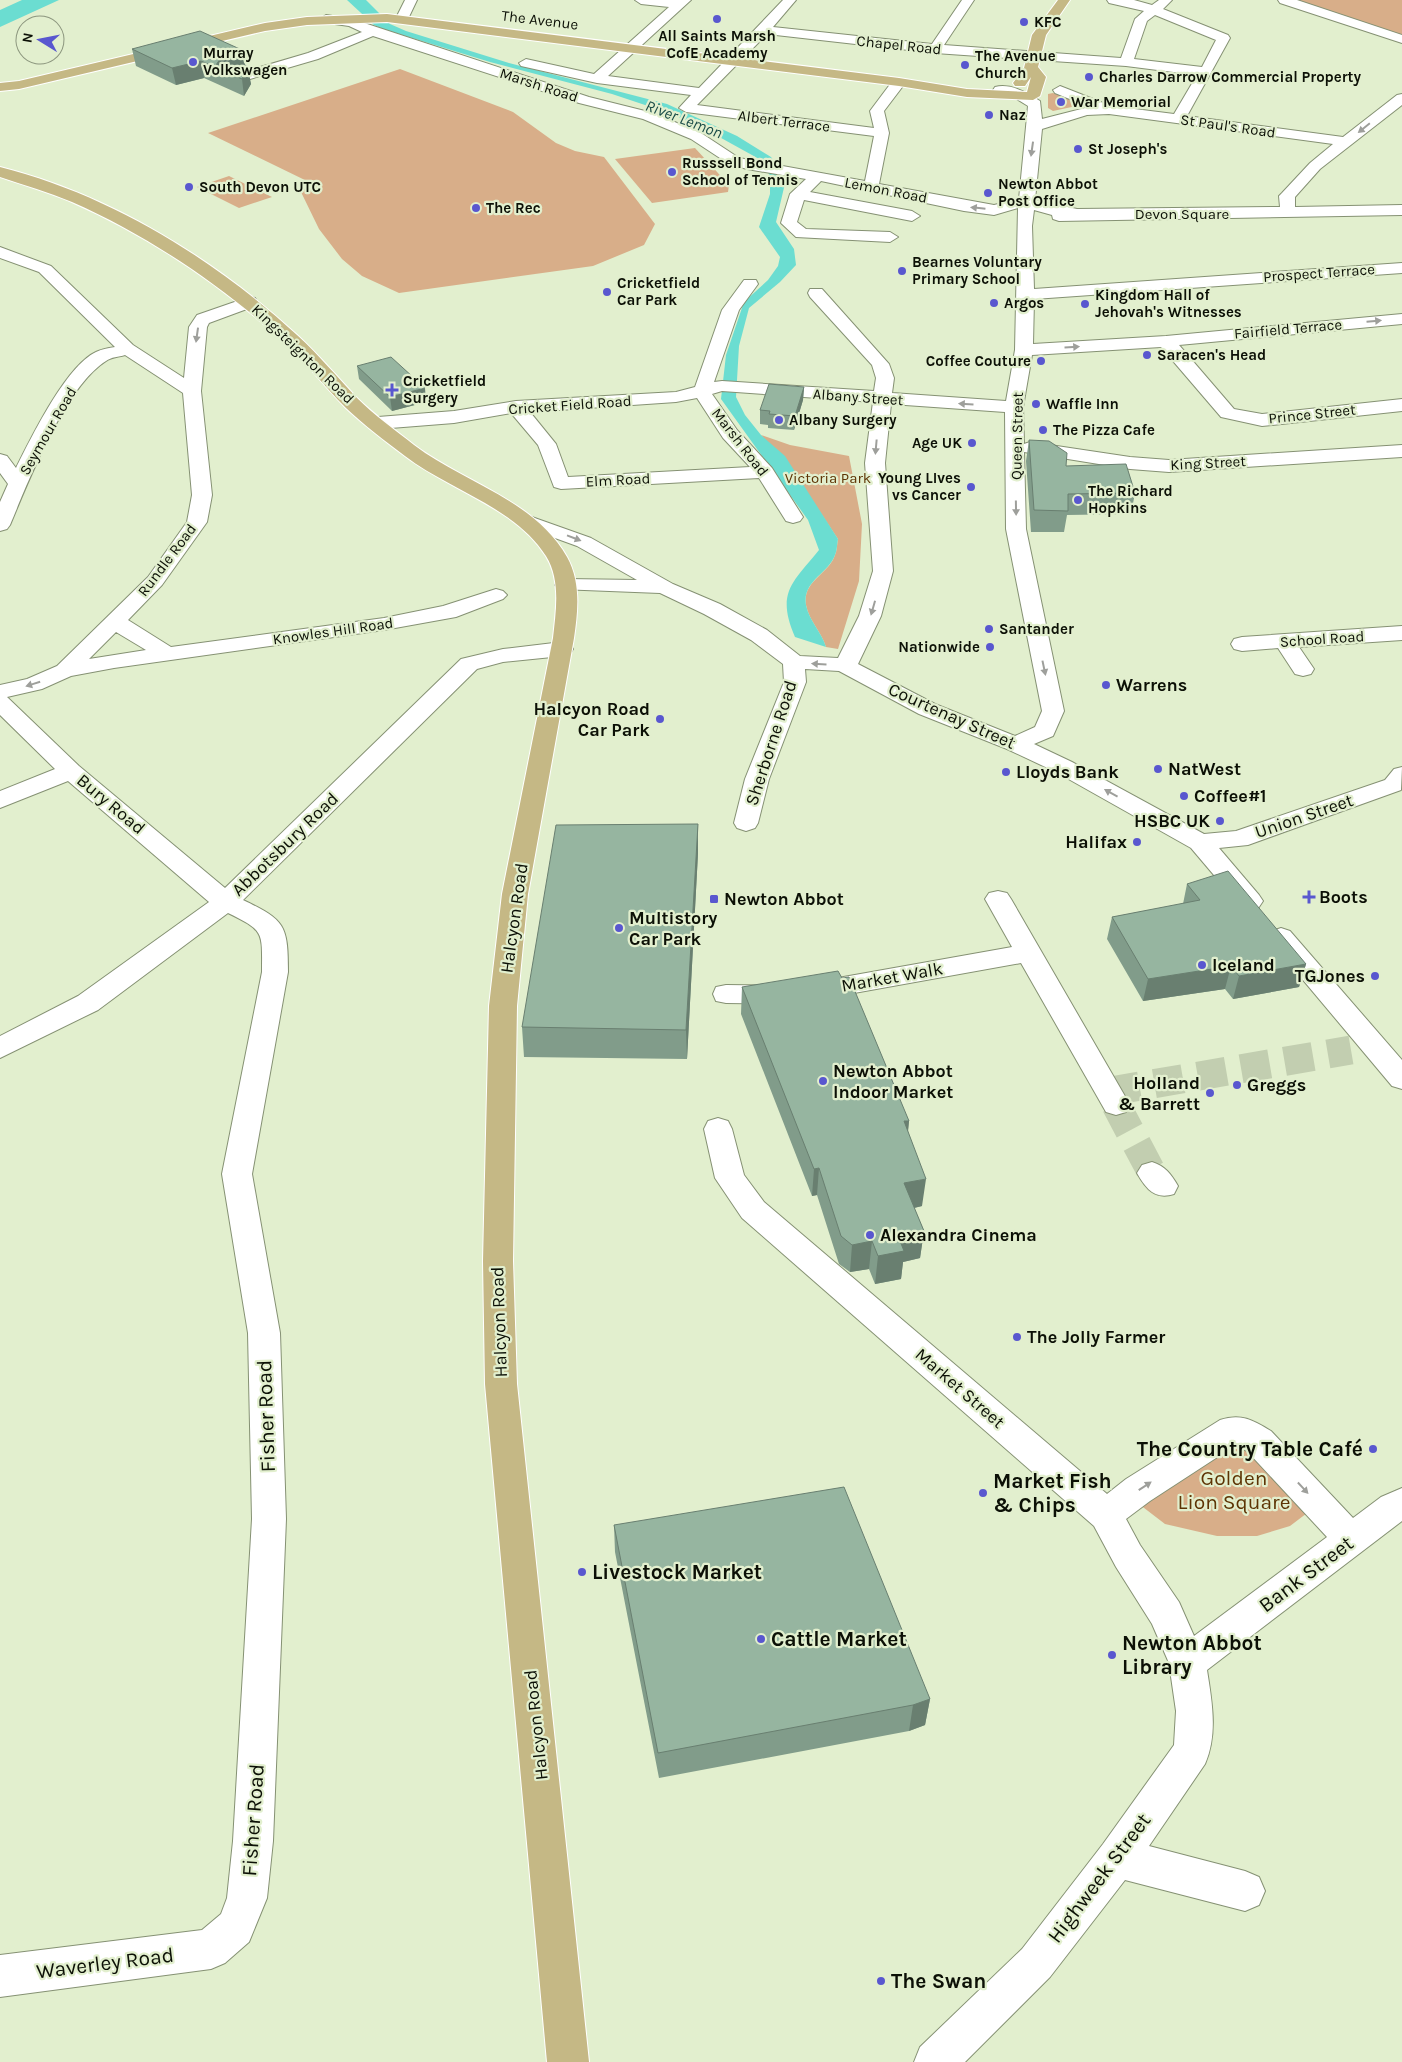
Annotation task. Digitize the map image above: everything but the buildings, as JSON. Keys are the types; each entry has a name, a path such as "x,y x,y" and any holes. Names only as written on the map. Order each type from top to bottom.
{"main road":[{"name":"Queen Street","path":"1031,99 1039,77 1033,62 1040,35 1064,0"},
{"name":"The Avenue","path":"0,87 265,27 326,20 402,18 905,83 966,94 1031,99"},
{"name":"The Avenue","path":"905,83 1000,90 1022,82 1033,62"},
{"name":"The Avenue","path":"0,92 19,84"},
{"name":"Kingsteignton Road","path":"0,172 77,199 136,228 249,302 291,339 354,404 426,463 529,522 546,540 558,558 566,585"},
{"name":"Halcyon Road","path":"566,585 568,609 515,894 503,1006 498,1261 501,1384 568,2062"}],"street":[{"path":"402,18 411,0"},
{"path":"641,0 682,3"},
{"path":"520,61 597,79 700,92 764,30 790,0"},
{"path":"935,49 968,0"},
{"path":"1113,0 1154,10 1224,38 1178,120"},
{"path":"1126,62 1141,19 1168,0"},
{"path":"1284,0 1402,39"},
{"path":"597,79 682,3"},
{"name":"Marsh Road","path":"326,20 352,23 373,32 584,100 648,116 696,136 734,161 752,166"},
{"name":"Chapel Road","path":"764,30 1033,62 1126,62 1206,72"},
{"path":"228,81 313,56 373,32"},
{"path":"871,187 882,133 876,111 905,83"},
{"path":"1000,90 1016,93 1031,99"},
{"name":"St Paul's Road","path":"1060,90 1109,110"},
{"name":"Albert Terrace","path":"700,92 686,108 882,133"},
{"path":"1288,212 1287,196 1315,166 1402,98"},
{"name":"Queen Street","path":"1015,744 1045,731 1053,711 1016,529 1014,407 1024,350 1026,295 1025,202 1035,126 1031,99"},
{"name":"St Paul's Road","path":"1035,126 1086,111 1109,110 1348,142"},
{"name":"Lemon Road","path":"752,166 818,176 964,206 994,210 1009,208 1025,202"},
{"path":"818,176 798,194 789,223 802,234 890,237"},
{"path":"798,194 912,216"},
{"name":"Devon Square","path":"1025,202 1044,208 1077,214"},
{"path":"847,223 847,211 850,204"},
{"name":"Devon Square","path":"1024,226 1042,220 1077,214 1402,210"},
{"path":"0,252 45,269 127,350 192,391"},
{"name":"Prospect Terrace","path":"1026,295 1402,268"},
{"name":"Marsh Road","path":"750,284 731,310 702,392 730,434 765,472 792,516"},
{"path":"816,293 880,364 885,378 879,416 875,463 883,571 870,616 851,658 844,665"},
{"name":"Rundle Road","path":"65,671 155,582 197,522 202,495 192,391 198,327 203,319 249,302"},
{"name":"Fairfield Terrace","path":"1024,350 1166,340 1402,319"},
{"name":"Prince Street","path":"1166,340 1228,413 1262,420 1402,405"},
{"name":"Seymour Road","path":"0,525 18,484 56,410 83,372 101,356 127,350"},
{"name":"Albany Street","path":"702,392 722,386 1014,407"},
{"name":"Cricket Field Road","path":"378,424 454,417 516,407 676,397 702,392"},
{"name":"Elm Road","path":"516,407 547,444 561,483 765,472"},
{"name":"King Street","path":"1015,446 1130,464 1169,466 1402,451"},
{"name":"Seymour Road","path":"0,460 18,484"},
{"name":"Sherborne Road","path":"529,522 584,542 666,588 760,635 794,662 795,682 758,779 746,823"},
{"name":"Sherborne Road","path":"566,585 666,588"},
{"name":"Knowles Hill Road","path":"0,692 34,684 65,671 166,653 384,624 448,612 496,595"},
{"path":"115,622 166,653"},
{"name":"School Road","path":"1242,644 1286,643 1402,633"},
{"path":"1286,643 1303,669"},
{"name":"Abbotsbury Road","path":"0,1048 88,1003 226,902 469,664 486,658 520,652 562,649"},
{"name":"Courtenay Street","path":"794,662 844,665 927,709 1015,744 1064,767 1200,842 1363,1049 1402,1078"},
{"name":"Bury Road","path":"0,702 72,771 226,902"},
{"path":"0,800 72,771"},
{"name":"Union Street","path":"1200,842 1239,839 1393,785 1402,774"},
{"path":"998,899 1111,1096"},
{"name":"Fisher Road","path":"211,1949 235,1928 246,1898 253,1842 269,1519 264,1333 237,1174 275,972 274,944 270,929 263,920 226,902"},
{"name":"Market Walk","path":"726,994 793,995 1029,953"},
{"name":"Market Street","path":"718,1129 730,1178 753,1210 1106,1515 1128,1556 1166,1614 1187,1663"},
{"path":"1106,1515 1138,1490 1232,1430 1244,1432 1259,1441 1352,1540"},
{"name":"Bank Street","path":"1187,1663 1402,1503"},
{"name":"Highweek Street","path":"935,2062 1036,1963 1117,1858 1192,1751 1195,1711 1187,1663"},
{"path":"1117,1858 1245,1891"},
{"name":"Waverley Road","path":"0,1976 211,1949"}],"green space":[{"path":"1294,0 1402,0 1402,35"},
{"name":"The Rec","path":"400,69 513,112 556,143 575,151 604,157 655,224 644,245 593,266 399,293 362,276 342,259 319,229 301,192 311,183 208,133"},
{"path":"1053,93 1081,102 1081,105 1053,111 1048,108 1048,94"},
{"name":"Russsell Bond School of Tennis","path":"695,148 729,185 728,192 652,203 615,159"},
{"path":"229,176 272,197 239,208 197,187"},
{"name":"Victoria Park","path":"761,435 790,445 849,456 862,524 859,581 838,649 826,647 808,611 806,597 812,584 832,562 838,539 806,491"},
{"name":"Golden Lion Square","path":"1231,1438 1315,1507 1290,1526 1257,1536 1217,1536 1165,1524 1135,1501"}],"water":[{"path":"22,0 59,0 26,15 15,15 15,20 0,27 0,10"},
{"name":"River Lemon","path":"347,0 366,0 390,24 406,31 509,63 667,104 737,136 771,157 786,179 776,222 794,249 796,265 780,282 749,308 739,346 736,397 745,415 761,435 785,456 838,539 836,553 832,562 812,584 806,597 806,605 812,621 826,647 795,637 789,622 787,609 790,589 801,571 819,550 808,520 721,399 726,355 744,302 768,280 778,266 780,257 759,227 770,194 770,176 761,160 703,128 669,113 612,94 490,62 383,29 374,25"}],"tunnel":[{"path":"1111,1091 1351,1050"},
{"path":"1116,1105 1152,1173"}],"place":[{"name":"All Saints Marsh CofE Academy","path":"717,19"},
{"name":"KFC","path":"1024,22"},
{"name":"Murray Volkswagen","path":"193,62"},
{"name":"The Avenue Church","path":"965,65"},
{"name":"Charles Darrow Commercial Property","path":"1089,77"},
{"name":"War Memorial","path":"1061,102"},
{"name":"Naz","path":"989,115"},
{"name":"St Joseph's","path":"1078,149"},
{"name":"Russsell Bond School of Tennis","path":"672,172"},
{"name":"South Devon UTC","path":"189,187"},
{"name":"Newton Abbot Post Office","path":"988,193"},
{"name":"The Rec","path":"476,208"},
{"name":"Bearnes Voluntary Primary School","path":"902,271"},
{"name":"Cricketfield Car Park","path":"607,292"},
{"name":"Argos","path":"994,303"},
{"name":"Kingdom Hall of Jehovah's Witnesses","path":"1085,304"},
{"name":"Saracen's Head","path":"1147,355"},
{"name":"Coffee Couture","path":"1041,361"},
{"name":"Cricketfield Surgery","path":"392,390"},
{"name":"Waffle Inn","path":"1036,404"},
{"name":"Albany Surgery","path":"779,420"},
{"name":"The Pizza Cafe","path":"1043,430"},
{"name":"Age UK","path":"972,443"},
{"name":"Young LIves vs Cancer","path":"971,487"},
{"name":"The Richard Hopkins","path":"1078,500"},
{"name":"Santander","path":"989,629"},
{"name":"Nationwide","path":"990,647"},
{"name":"Warrens","path":"1106,685"},
{"name":"Halcyon Road Car Park","path":"660,719"},
{"name":"NatWest","path":"1158,769"},
{"name":"Lloyds Bank","path":"1006,772"},
{"name":"Coffee#1","path":"1184,796"},
{"name":"HSBC UK","path":"1220,821"},
{"name":"Halifax","path":"1137,842"},
{"name":"Boots","path":"1309,897"},
{"name":"Newton Abbot","path":"714,899"},
{"name":"Multistory Car Park","path":"619,928"},
{"name":"Iceland","path":"1202,965"},
{"name":"TGJones","path":"1375,976"},
{"name":"Newton Abbot Indoor Market","path":"823,1081"},
{"name":"Greggs","path":"1237,1085"},
{"name":"Holland & Barrett","path":"1210,1093"},
{"name":"Alexandra Cinema","path":"870,1235"},
{"name":"The Jolly Farmer","path":"1017,1337"},
{"name":"The Country Table Café","path":"1373,1449"},
{"name":"Market Fish & Chips","path":"983,1493"},
{"name":"Livestock Market","path":"582,1572"},
{"name":"Cattle Market","path":"761,1639"},
{"name":"Newton Abbot Library","path":"1112,1655"},
{"name":"The Swan","path":"881,1981"}]}
